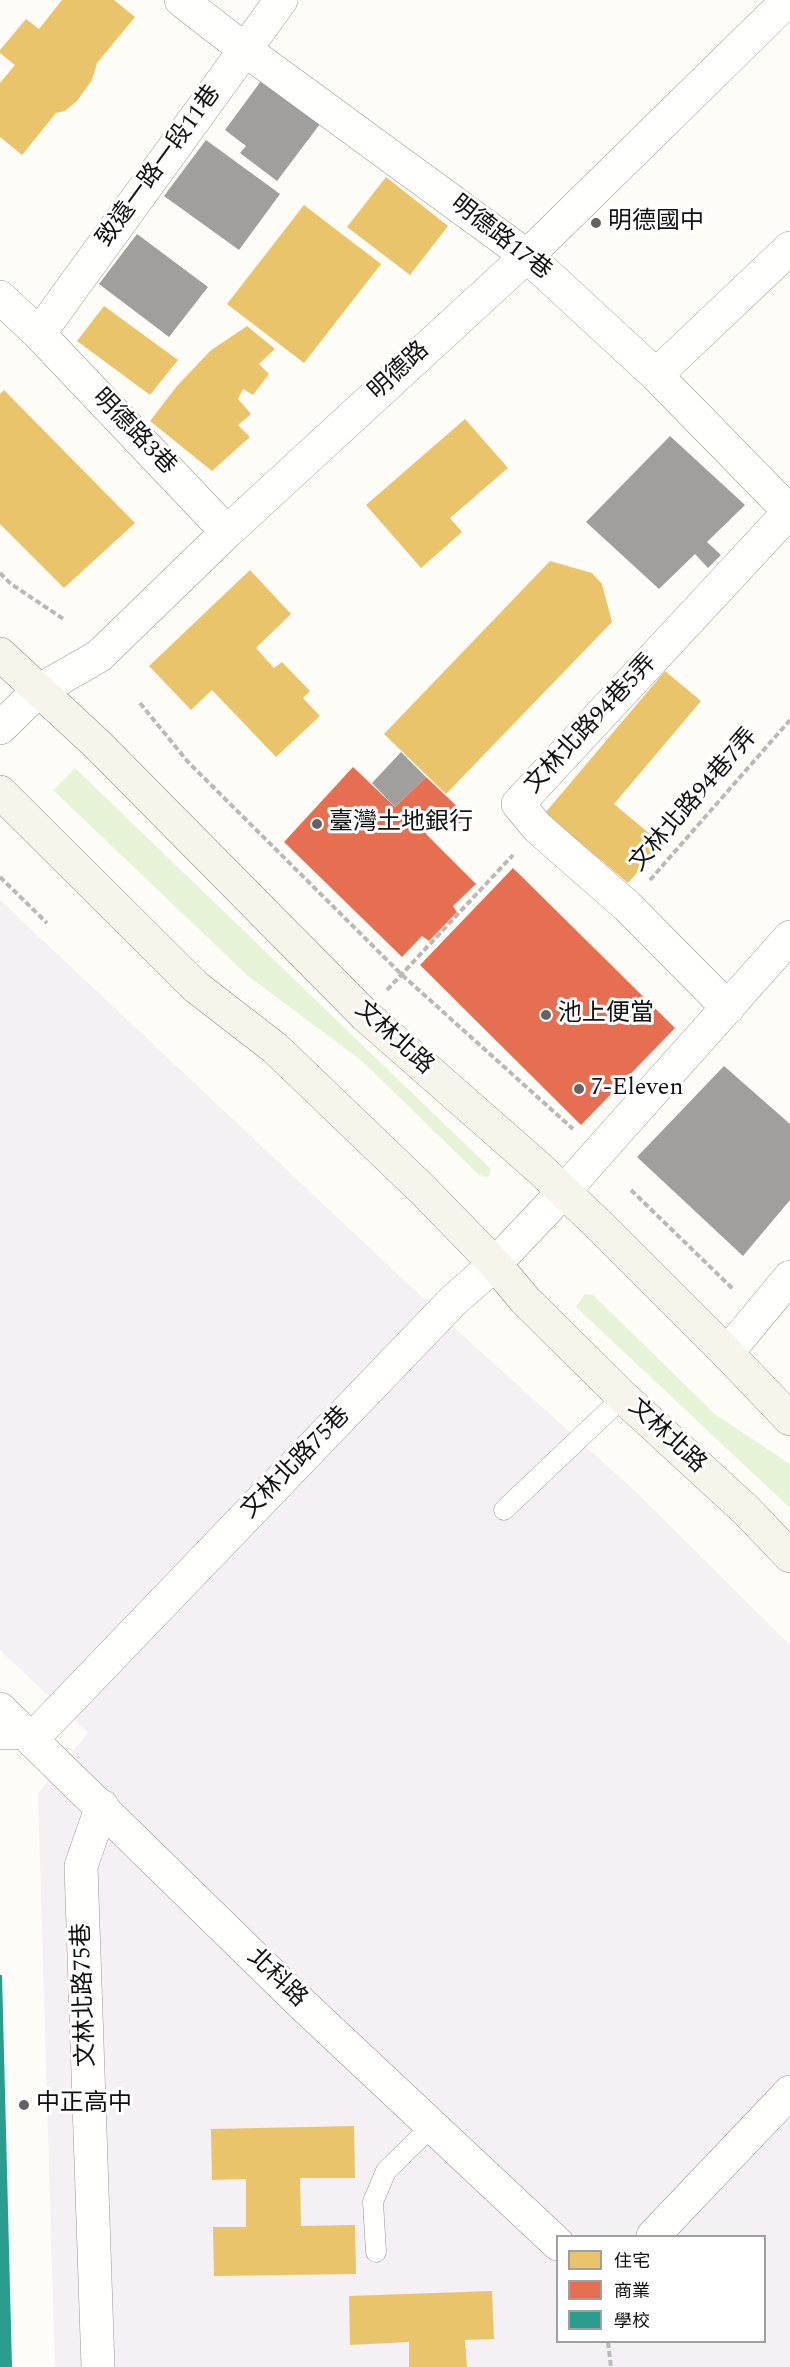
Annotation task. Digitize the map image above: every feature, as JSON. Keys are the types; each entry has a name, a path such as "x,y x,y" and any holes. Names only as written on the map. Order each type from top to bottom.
{"main road":[{"name":"文林北路","path":"0,654 98,745 365,1015 564,1191 790,1419"},
{"name":"文林北路","path":"0,792 196,987 274,1048 423,1190 495,1264 525,1300 623,1397 746,1510 790,1556"}],"street":[{"name":"明德路17巷","path":"181,0 244,49 527,256 656,375 790,512"},
{"name":"致遠一路一段11巷","path":"39,334 280,0"},
{"name":"明德路","path":"0,728 38,691 99,656 227,532 527,256 788,0"},
{"path":"656,375 790,248"},
{"name":"明德路3巷","path":"0,297 39,334 227,532"},
{"name":"文林北路94巷5弄","path":"728,1008 627,906 538,828 518,804 790,512"},
{"name":"文林北路75巷","path":"32,1740 453,1301 495,1264 564,1191 790,937"},
{"path":"727,1353 790,1277"},
{"name":"北科路","path":"0,1709 431,2127 556,2242"},
{"name":"文林北路75巷","path":"98,2367 81,1866 102,1806"},
{"path":"654,2235 790,2092"}],"lane":[{"path":"504,1510 623,1397"},
{"path":"0,1739 32,1740"},
{"path":"376,2252 373,2202 386,2171 431,2127"}],"path":[{"path":"0,573 11,584 65,620"},
{"path":"140,703 188,762 401,974 575,1131"},
{"name":"文林北路94巷7弄","path":"627,906 790,720"},
{"path":"365,1015 538,828"},
{"path":"0,877 47,923"},
{"path":"631,1190 734,1290"},
{"path":"608,2343 611,2367"}],"shaded area":[{"path":"0,900 458,1331 636,1492 790,1645 790,2367 55,2367 38,1793 88,1733 0,1650"}],"green space":[{"path":"75,768 490,1168 490,1175 486,1177 479,1175 362,1061 248,976 53,790"},
{"path":"585,1294 593,1295 716,1415 790,1464 790,1508 576,1307"}],"building: 住宅":[{"path":"62,0 114,0 135,17 97,63 92,80 77,101 65,111 56,113 22,155 0,137 0,83 15,65 0,53 0,50 26,19 39,29"},
{"path":"386,177 448,226 410,275 347,227"},
{"path":"304,205 381,264 304,363 227,304"},
{"path":"104,306 178,360 150,395 77,341"},
{"path":"247,326 275,349 259,364 269,374 253,395 243,389 238,399 251,414 238,425 250,437 212,471 150,421 177,386 210,351"},
{"path":"4,390 135,523 64,588 0,524 0,394"},
{"path":"465,419 508,468 450,518 462,532 421,568 366,505"},
{"path":"550,561 592,573 602,584 612,622 446,794 384,734"},
{"path":"250,570 291,614 256,648 274,668 282,662 310,691 303,698 320,716 276,757 212,690 191,710 149,666"},
{"path":"665,671 701,701 614,804 662,844 628,883 545,813"},
{"path":"354,2126 355,2178 300,2178 301,2226 355,2225 356,2274 214,2276 213,2227 246,2227 246,2179 212,2180 211,2129"},
{"path":"492,2291 494,2339 465,2340 467,2367 409,2367 409,2342 350,2345 349,2296"}],"building: 商業":[{"path":"353,767 395,807 426,777 464,813 462,822 454,826 449,825 441,817 426,834 476,884 453,906 457,912 429,941 422,936 402,957 284,842"},
{"path":"513,868 675,1028 581,1125 420,965"}],"building: 學校":[{"path":"0,1975 2,1975 12,2367 0,2367"}],"building: 其他":[{"path":"261,81 320,124 277,181 240,153 246,146 225,130"},
{"path":"206,140 280,194 239,250 164,196"},
{"path":"137,234 208,287 169,337 99,284"},
{"path":"670,436 745,505 707,542 721,555 708,568 695,554 659,589 586,522"},
{"path":"401,752 426,777 395,807 372,783"},
{"path":"724,1066 790,1124 790,1200 743,1256 637,1157"}],"place":[{"name":"明德國中","path":"596,223"},
{"name":"臺灣土地銀行","path":"317,824"},
{"name":"池上便當","path":"546,1015"},
{"name":"7-Eleven","path":"579,1089"},
{"name":"中正高中","path":"24,2105"}]}
